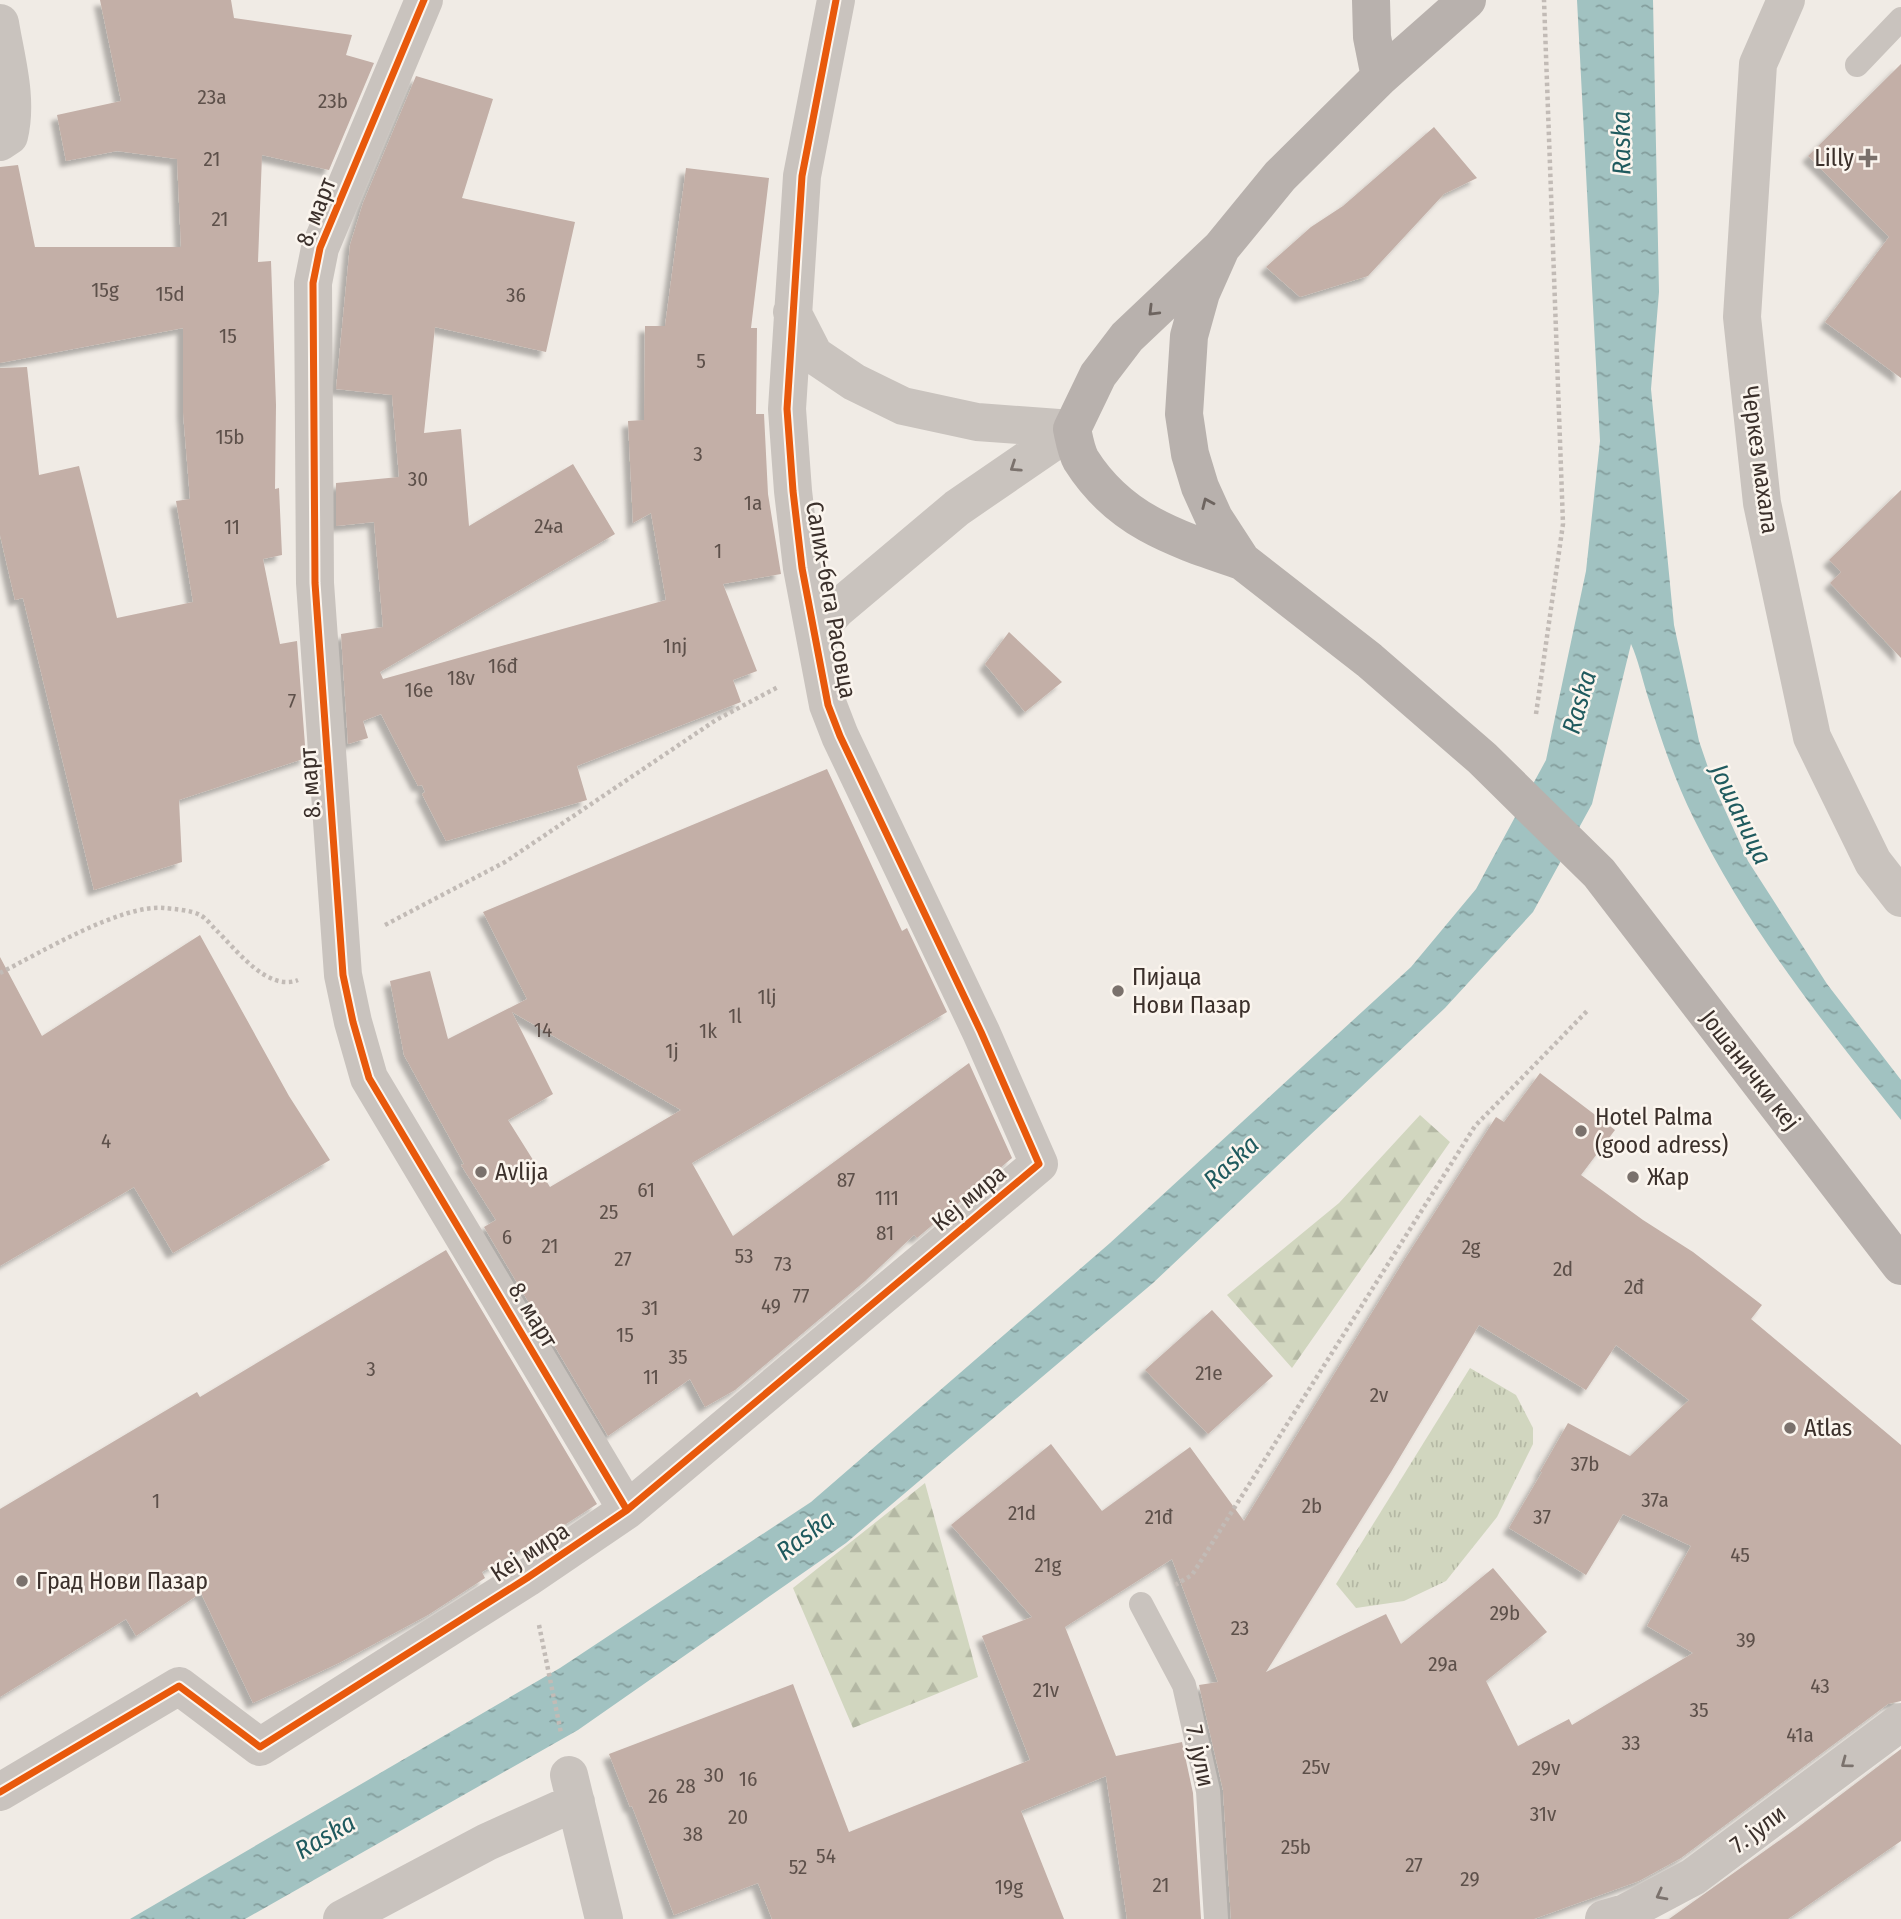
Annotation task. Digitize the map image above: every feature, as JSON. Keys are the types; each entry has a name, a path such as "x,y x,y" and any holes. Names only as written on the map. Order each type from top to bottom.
{"main road":[{"path":"1371,0 1372,37 1380,77"},
{"path":"1242,561 1146,524 1112,499 1079,458 1072,429 1098,375 1119,346 1221,248 1280,176 1380,77 1467,0"},
{"path":"1221,248 1200,293 1189,337 1185,414 1190,454 1200,487 1213,518 1242,561"},
{"name":"Јошанички кеј","path":"1242,561 1369,660 1482,758 1599,873 1901,1266"}],"street":[{"name":"8. март","path":"424,0 320,248 313,283 315,583 343,975 369,1078 627,1510"},
{"name":"Салих-бега Расовца","path":"836,0 802,176 792,312 787,410 802,568 828,705 840,736 981,1032 1039,1164"},
{"name":"Черкез махала","path":"1786,0 1758,64 1742,317 1762,503 1812,737 1873,862 1901,898"},
{"path":"0,23 13,109 9,136 0,142"},
{"path":"792,312 814,355 854,382 903,406 977,422 1072,429"},
{"path":"818,649 837,609 957,508 1072,429"},
{"name":"Кеј мира","path":"0,1792 179,1686 260,1747 527,1578 627,1510 1039,1164"},
{"name":"7. јули","path":"1604,1919 1636,1908 1693,1877 1901,1722"},
{"path":"342,1919 487,1842 573,1789 604,1919"}],"lane":[{"path":"1857,65 1901,19"},
{"name":"7. јули","path":"1141,1604 1184,1685 1208,1791 1216,1919"}],"path":[{"path":"1536,713 1563,524 1544,0"},
{"path":"0,972 90,928 130,912 162,907 201,915 257,970 272,979 289,984 302,979 341,948 505,862 818,649"},
{"path":"1141,1604 1192,1575 1475,1126 1589,1009"},
{"path":"537,1617 573,1789"}],"green space":[{"path":"1420,1115 1450,1142 1292,1368 1227,1295 1339,1203"},
{"path":"1470,1368 1516,1395 1533,1428 1533,1444 1497,1517 1446,1581 1404,1601 1356,1608 1336,1584"},
{"path":"925,1483 978,1677 853,1728 793,1588"}],"water":[{"name":"Raska","path":"1577,0 1653,0 1659,292 1651,389 1674,625 1699,741 1715,788 1748,861 1827,984 1901,1080 1901,1120 1789,975 1715,860 1674,773 1631,644 1592,804 1533,912 1445,1008 1153,1283 846,1543 578,1730 245,1919 130,1919 560,1668 811,1502 1110,1243 1411,967 1476,889 1546,760 1586,571 1600,441"}],"building":[{"path":"100,0 231,0 234,18 352,35 346,55 374,63 329,170 262,155 258,262 271,261 276,405 275,489 279,488 282,555 263,559 280,644 297,641 306,758 179,800 182,862 94,890 23,598 15,600 0,535 0,368 27,367 39,475 79,466 117,618 193,602 176,501 190,499 183,412 183,328 0,363 0,167 18,165 35,247 181,247 177,159 117,151 66,161 57,115 121,101"},
{"path":"1901,64 1901,378 1825,322 1889,237 1808,156"},
{"path":"416,76 493,99 462,198 575,222 546,352 435,327 424,433 461,429 469,526 573,464 615,534 380,672 383,679 666,600 651,513 633,523 628,421 644,420 645,326 665,326 686,168 769,178 751,328 757,328 756,414 764,414 768,494 781,574 723,584 757,671 733,680 741,702 577,766 587,800 446,841 422,794 425,792 422,785 418,786 381,714 363,721 368,738 348,744 341,634 383,627 374,522 336,526 336,483 399,477 392,395 336,389 350,245 363,203"},
{"path":"1434,127 1477,178 1444,194 1368,276 1300,297 1266,267 1311,227 1343,206"},
{"path":"1901,490 1901,658 1830,583 1841,572 1829,560"},
{"path":"1009,632 1062,682 1025,712 985,664"},
{"path":"827,769 902,931 907,928 947,1012 692,1163 733,1236 969,1063 1012,1158 917,1238 914,1235 865,1281 735,1390 705,1407 690,1379 608,1436 484,1227 496,1220 461,1165 464,1164 404,1055 390,981 430,971 448,1039 527,999 483,912","holes":["512,1012 681,1110 550,1187 508,1120 553,1094"]},
{"path":"200,935 289,1096 330,1160 173,1253 134,1187 0,1266 0,957 42,1036"},
{"path":"1540,1073 1615,1130 1581,1175 1693,1252 1762,1305 1751,1319 1901,1445 1901,1701 1888,1704 1681,1858 1639,1881 1534,1919 1231,1919 1223,1790 1199,1685 1218,1682 1172,1559 1065,1627 1116,1756 1182,1742 1193,1793 1201,1919 1127,1919 1106,1776 1021,1811 1064,1919 772,1919 758,1883 674,1915 609,1754 793,1684 849,1832 1030,1760 982,1636 1032,1617 951,1525 1051,1444 1102,1511 1190,1447 1244,1521 1403,1262 1496,1117 1504,1122","holes":["1479,1325 1586,1390 1616,1345 1689,1400 1630,1456 1568,1423 1509,1528 1586,1575 1623,1514 1691,1546 1647,1626 1693,1653 1572,1725 1569,1719 1518,1746 1486,1681 1547,1632 1493,1568 1401,1644 1386,1614 1266,1672"]},
{"path":"446,1250 597,1504 482,1572 485,1578 428,1615 339,1663 253,1703 201,1593 136,1636 126,1619 0,1697 0,1509 197,1392 200,1397"},
{"path":"1212,1310 1273,1376 1208,1434 1145,1370"},
{"path":"1901,1749 1901,1841 1788,1919 1669,1919 1797,1828"}],"cycle path":[{"path":"424,0 320,248 313,283 315,583 343,975 369,1078 627,1510"},
{"path":"0,1792 179,1686 260,1747 527,1578 627,1510 1039,1164 981,1032 840,736 828,705 802,568 787,409 802,176 836,0"}],"place":[{"name":"Lilly","path":"1868,158"},
{"name":"Пијаца Нови Пазар","path":"1118,991"},
{"name":"Hotel Palma (good adress)","path":"1581,1131"},
{"name":"Avlija","path":"481,1172"},
{"name":"Жар","path":"1633,1177"},
{"name":"Atlas","path":"1790,1428"},
{"name":"Град Нови Пазар","path":"22,1581"}],"water label":[{"name":"Јошаница","path":"1741,814"}]}
